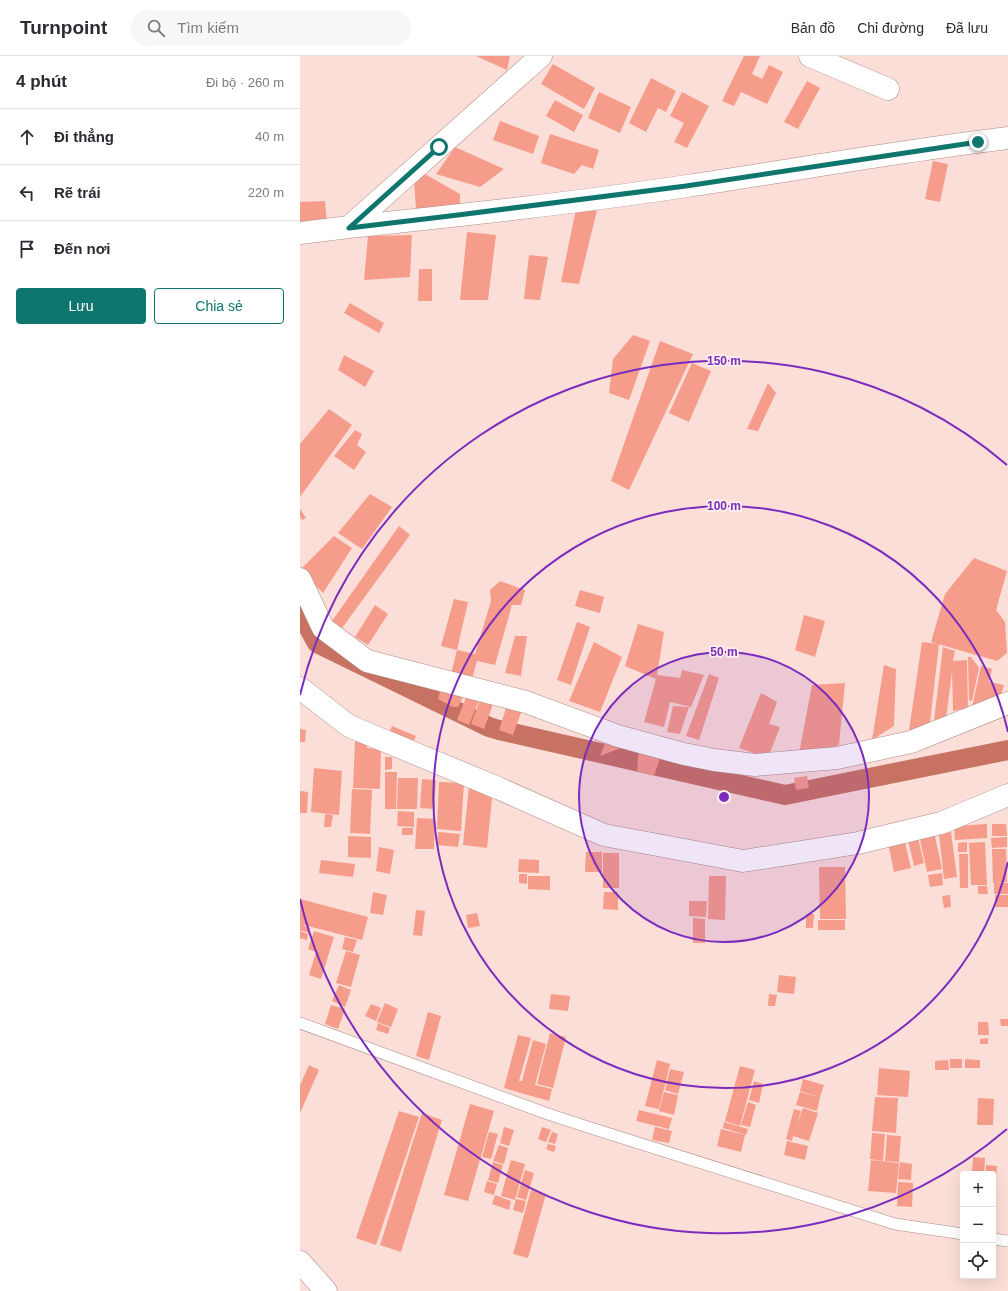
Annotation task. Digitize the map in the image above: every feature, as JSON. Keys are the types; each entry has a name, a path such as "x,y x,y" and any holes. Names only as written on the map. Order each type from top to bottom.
{"street":[{"path":"349,228 541,56"},
{"path":"810,56 888,89"},
{"path":"300,233 458,215 686,186 947,145 1008,138"},
{"path":"300,579 323,628 366,661 526,702 618,736 684,754 714,760 754,765 837,758 911,742 1008,703"},
{"path":"300,688 349,726 498,788 604,835 743,861 858,843 934,824 1008,795"},
{"path":"300,1262 326,1291"}],"lane":[{"path":"300,1023 548,1114 601,1131 895,1224 960,1234"},
{"path":"996,1239 1008,1241"}],"building":[{"path":"476,56 510,56 507,70"},
{"path":"744,56 760,56 752,74 762,79 769,65 783,72 767,104 741,92 734,106 722,101"},
{"path":"553,64 595,88 584,109 541,84"},
{"path":"651,78 676,91 666,112 658,108 646,132 629,123"},
{"path":"807,81 820,88 798,129 784,122"},
{"path":"599,92 631,107 620,133 588,118"},
{"path":"682,92 709,106 687,148 674,142 684,123 670,116"},
{"path":"555,100 583,115 574,132 546,116"},
{"path":"500,121 539,136 533,154 493,140"},
{"path":"550,134 599,150 593,169 582,165 574,174 541,163"},
{"path":"455,147 504,169 480,187 436,174"},
{"path":"933,161 948,164 940,202 925,199"},
{"path":"425,174 460,194 460,208 416,210 414,179"},
{"path":"325,201 327,225 300,227 300,202"},
{"path":"576,209 597,210 579,284 561,282"},
{"path":"467,232 496,235 488,300 460,300"},
{"path":"412,235 410,277 364,280 368,236"},
{"path":"529,255 548,257 540,300 524,299"},
{"path":"419,269 432,269 432,301 418,301"},
{"path":"350,303 384,323 379,333 344,313"},
{"path":"633,335 650,341 629,400 609,393 613,359"},
{"path":"660,341 693,354 629,490 611,481"},
{"path":"344,355 374,371 365,387 338,370"},
{"path":"692,363 711,371 689,422 669,413"},
{"path":"768,383 776,393 758,431 747,429"},
{"path":"329,409 352,425 300,497 300,444"},
{"path":"355,430 362,434 357,445 366,452 354,470 334,456"},
{"path":"370,494 392,507 362,549 338,533"},
{"path":"300,509 306,518 302,520 300,517"},
{"path":"399,526 410,535 342,628 332,621"},
{"path":"334,536 352,548 323,593 300,570"},
{"path":"974,558 1007,571 996,610 1005,622 1007,653 997,661 931,642 945,594"},
{"path":"500,581 525,590 521,605 512,605 495,665 477,661 472,679 451,674 457,650 475,654 491,601 490,590"},
{"path":"580,590 604,597 600,613 575,606"},
{"path":"454,599 468,602 457,650 441,646"},
{"path":"375,605 388,614 368,645 355,637"},
{"path":"804,615 825,621 815,657 795,650"},
{"path":"577,622 590,627 571,685 557,680"},
{"path":"638,624 664,632 657,675 680,678 682,670 704,675 691,707 670,702 664,727 644,722 656,679 625,666"},
{"path":"515,636 527,636 521,676 505,673"},
{"path":"594,642 622,657 600,712 569,701"},
{"path":"922,642 939,644 928,740 908,737"},
{"path":"943,647 955,651 953,661 967,660 968,708 953,711 952,672 945,726 933,728"},
{"path":"968,657 971,657 979,668 972,701 969,700"},
{"path":"884,665 896,669 894,726 872,740"},
{"path":"981,666 992,669 989,682 1004,685 998,704 971,712"},
{"path":"709,674 719,678 699,740 686,736"},
{"path":"443,683 467,689 458,707 453,707 438,699"},
{"path":"845,683 839,745 798,759 812,685"},
{"path":"469,690 481,695 469,725 457,720"},
{"path":"761,693 777,702 769,724 780,727 768,758 739,748"},
{"path":"482,694 495,699 484,729 471,724"},
{"path":"508,702 523,707 513,735 499,730"},
{"path":"673,706 689,707 680,734 667,732"},
{"path":"392,726 416,736 410,750 386,740"},
{"path":"300,729 306,730 305,742 300,742"},
{"path":"607,739 634,743 600,756"},
{"path":"355,741 367,741 367,748 381,749 380,789 353,788"},
{"path":"639,745 662,752 654,776 637,771"},
{"path":"385,757 392,757 392,769 385,770"},
{"path":"314,768 342,771 339,815 311,812"},
{"path":"385,772 397,772 396,809 385,809"},
{"path":"807,776 809,788 796,790 794,778"},
{"path":"398,778 418,778 417,809 397,809"},
{"path":"422,779 436,780 434,809 420,808"},
{"path":"439,782 464,783 461,831 437,829"},
{"path":"469,786 493,789 487,848 463,845"},
{"path":"352,789 372,790 370,834 350,833"},
{"path":"300,791 308,792 307,813 300,813"},
{"path":"398,811 414,812 414,827 397,826"},
{"path":"325,814 333,815 331,827 324,827"},
{"path":"417,818 435,819 434,849 415,849"},
{"path":"987,824 987,838 955,840 954,826"},
{"path":"992,824 1006,824 1007,836 992,836"},
{"path":"402,828 413,828 413,835 402,835"},
{"path":"438,832 460,834 458,847 437,845"},
{"path":"934,832 942,869 927,872 919,835"},
{"path":"951,832 957,877 944,879 939,834"},
{"path":"903,834 911,868 894,872 887,838"},
{"path":"348,836 371,837 371,858 348,857"},
{"path":"1007,837 1007,847 992,848 991,838"},
{"path":"918,838 924,863 914,866 908,840"},
{"path":"967,842 967,852 958,852 958,843"},
{"path":"985,842 987,885 971,885 969,843"},
{"path":"379,847 394,850 390,874 376,871"},
{"path":"992,849 1006,849 1007,882 993,883"},
{"path":"586,852 602,852 602,872 585,872"},
{"path":"603,853 619,853 619,888 603,888"},
{"path":"959,854 968,854 968,888 960,888"},
{"path":"519,859 539,860 539,873 518,872"},
{"path":"321,860 355,864 353,877 319,873"},
{"path":"819,867 845,867 846,919 820,919"},
{"path":"942,873 943,885 930,887 928,875"},
{"path":"519,874 527,874 527,884 519,883"},
{"path":"528,876 550,876 550,890 528,889"},
{"path":"709,876 726,876 725,920 708,919"},
{"path":"994,883 1008,883 1008,894 994,894"},
{"path":"978,886 987,886 988,894 978,894"},
{"path":"373,892 387,895 383,915 370,913"},
{"path":"604,892 618,892 618,910 603,909"},
{"path":"950,895 951,907 944,908 942,896"},
{"path":"995,895 1008,895 1008,907 995,907"},
{"path":"300,899 368,917 362,940 300,924"},
{"path":"689,901 707,901 706,917 689,916"},
{"path":"416,910 425,911 422,936 413,935"},
{"path":"477,913 480,926 468,928 466,915"},
{"path":"806,914 814,914 813,928 806,928"},
{"path":"693,918 705,919 705,943 693,943"},
{"path":"818,920 845,920 845,930 818,930"},
{"path":"300,924 310,928 309,933 300,930"},
{"path":"300,931 308,934 307,940 300,938"},
{"path":"314,931 334,937 321,979 309,975 316,952 308,949"},
{"path":"345,937 357,940 353,952 342,949"},
{"path":"346,951 360,955 351,987 336,983"},
{"path":"779,975 796,977 794,994 777,992"},
{"path":"339,985 351,990 345,1007 332,1001"},
{"path":"551,994 570,996 568,1011 549,1009"},
{"path":"769,994 777,995 775,1006 768,1006"},
{"path":"385,1003 398,1009 391,1027 377,1022"},
{"path":"371,1004 381,1008 376,1021 365,1016"},
{"path":"331,1005 345,1009 338,1029 325,1024"},
{"path":"428,1012 441,1016 429,1060 416,1056"},
{"path":"1000,1019 1008,1019 1008,1026 1001,1026"},
{"path":"978,1022 988,1022 989,1035 978,1035"},
{"path":"378,1023 390,1028 388,1034 376,1030"},
{"path":"550,1033 566,1037 553,1088 537,1084"},
{"path":"518,1035 531,1038 519,1081 522,1081 533,1040 546,1044 535,1085 552,1089 549,1101 504,1088"},
{"path":"988,1038 988,1044 980,1044 980,1039"},
{"path":"950,1059 962,1059 962,1068 950,1068"},
{"path":"965,1059 980,1060 980,1068 965,1068"},
{"path":"657,1060 670,1064 659,1109 645,1106"},
{"path":"948,1060 949,1070 935,1070 935,1061"},
{"path":"309,1065 319,1070 300,1113 300,1085"},
{"path":"740,1066 755,1070 740,1126 725,1121"},
{"path":"879,1068 910,1071 908,1097 877,1095"},
{"path":"670,1069 684,1072 678,1094 665,1090"},
{"path":"803,1079 824,1085 820,1097 800,1091"},
{"path":"754,1081 763,1084 759,1103 749,1100"},
{"path":"664,1092 678,1095 674,1115 659,1111"},
{"path":"800,1092 820,1097 817,1111 796,1105"},
{"path":"875,1097 898,1098 896,1133 872,1131"},
{"path":"978,1098 994,1099 993,1125 977,1125"},
{"path":"748,1102 756,1105 750,1127 741,1125"},
{"path":"470,1104 494,1111 468,1201 444,1195"},
{"path":"803,1108 818,1113 809,1141 793,1136 792,1141 786,1139 794,1109 801,1111 796,1127"},
{"path":"639,1110 672,1118 669,1129 636,1121"},
{"path":"399,1111 419,1117 376,1245 356,1238"},
{"path":"422,1113 442,1120 401,1252 380,1245"},
{"path":"724,1122 748,1129 746,1135 723,1128"},
{"path":"504,1127 514,1130 509,1146 500,1143"},
{"path":"542,1127 551,1130 546,1142 538,1139"},
{"path":"655,1127 672,1131 669,1143 652,1140"},
{"path":"721,1129 745,1135 741,1152 717,1146"},
{"path":"489,1132 498,1134 491,1159 482,1157"},
{"path":"552,1132 558,1134 555,1144 548,1142"},
{"path":"872,1133 885,1134 883,1161 870,1159"},
{"path":"887,1135 901,1136 899,1162 885,1161"},
{"path":"787,1141 808,1146 805,1160 784,1155"},
{"path":"548,1144 556,1146 554,1152 546,1149"},
{"path":"499,1145 508,1148 504,1164 493,1161"},
{"path":"973,1157 985,1158 984,1171 972,1171"},
{"path":"511,1160 525,1164 515,1200 501,1196"},
{"path":"871,1160 899,1163 896,1193 868,1191"},
{"path":"493,1162 503,1165 498,1183 488,1180"},
{"path":"900,1162 912,1164 911,1180 898,1179"},
{"path":"986,1165 997,1166 996,1178 996,1171 986,1171"},
{"path":"525,1170 534,1173 526,1200 517,1197"},
{"path":"487,1181 497,1184 494,1195 484,1192"},
{"path":"898,1182 913,1183 912,1207 897,1206"},
{"path":"531,1190 546,1194 528,1258 513,1254"},
{"path":"495,1195 511,1201 509,1210 492,1204"},
{"path":"516,1199 526,1201 523,1213 513,1210"}],"waterway":[{"path":"300,612 317,643 489,727 785,795 1008,750"}],"route":[{"path":"439,147 349,228 686,186 947,145 978,142"}]}
